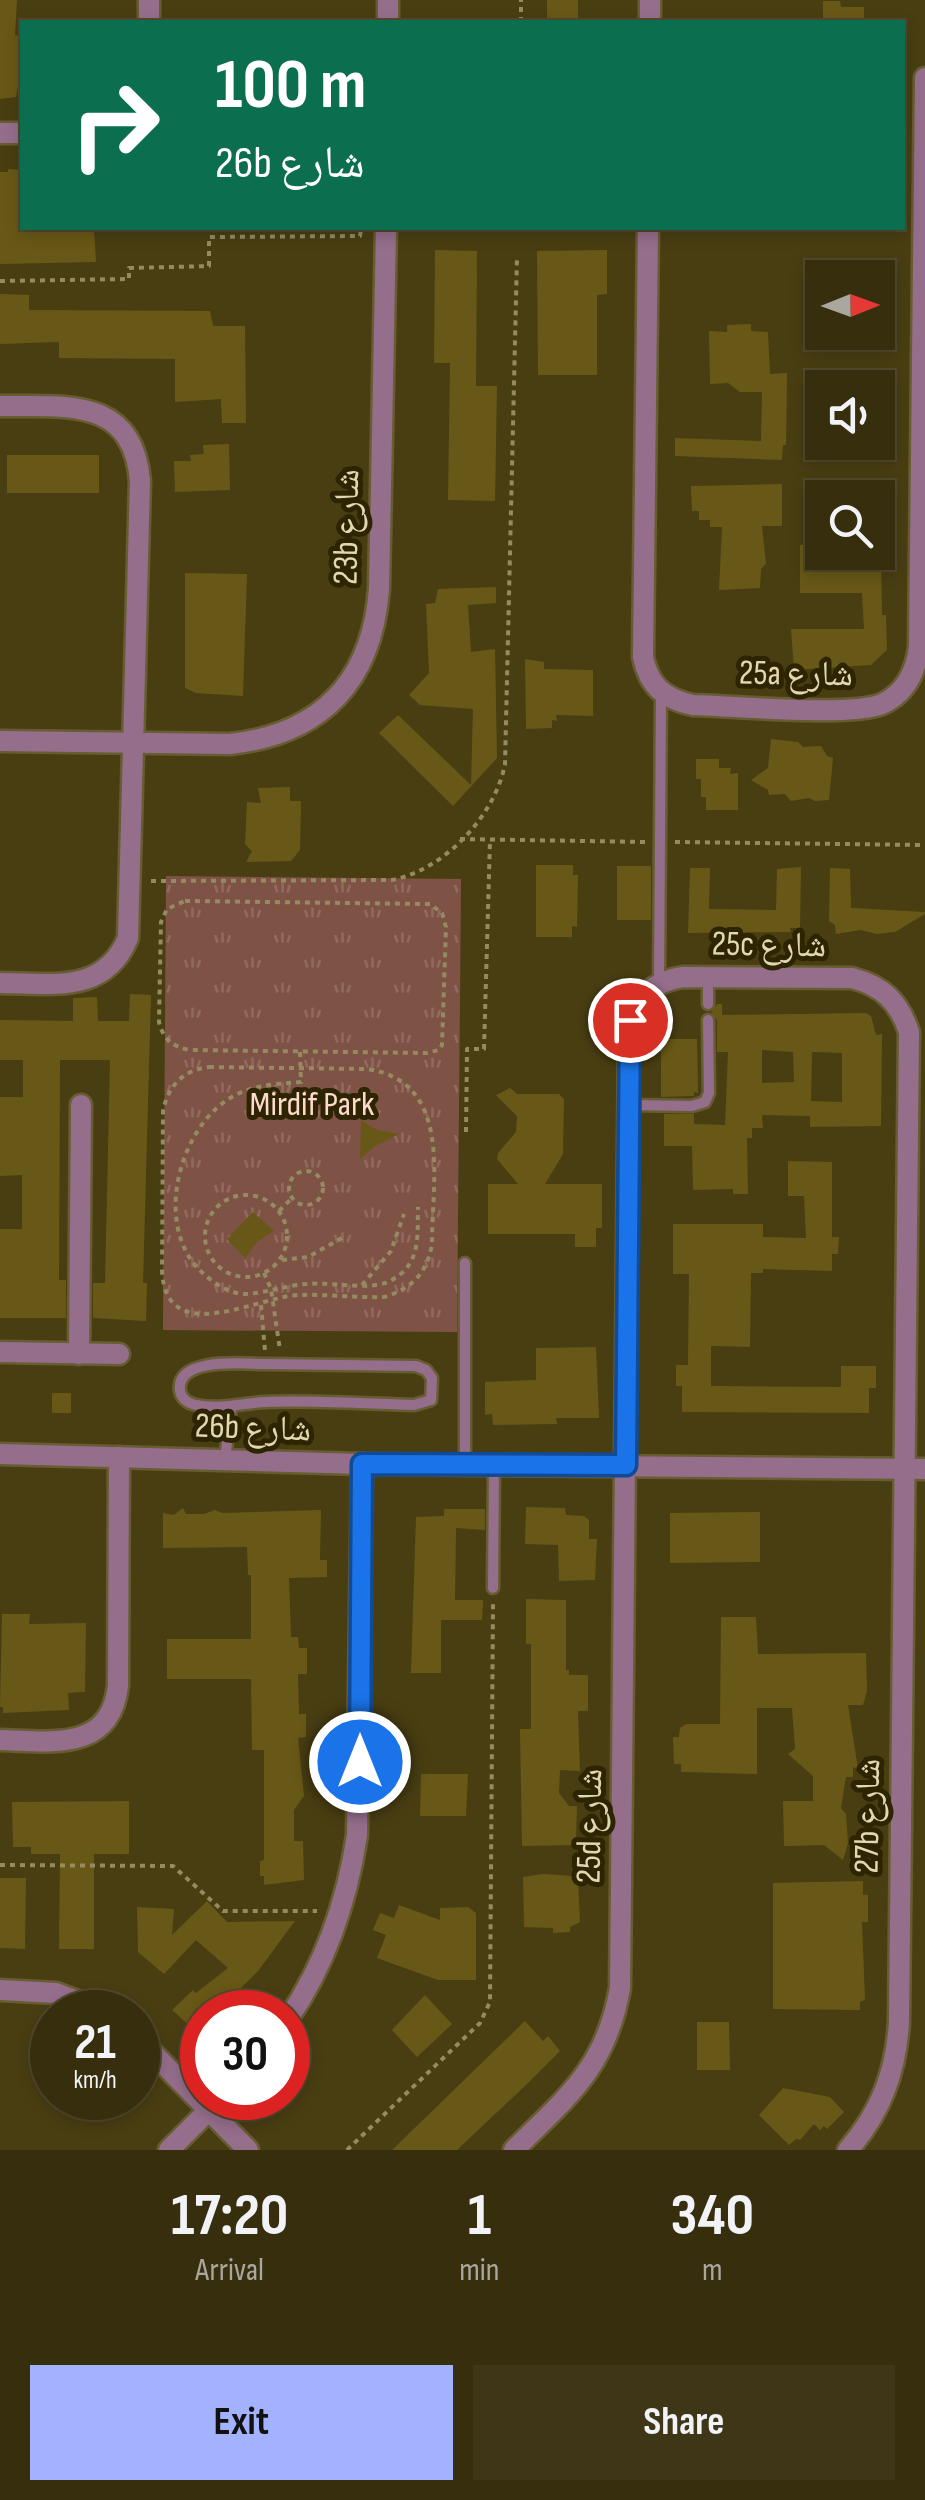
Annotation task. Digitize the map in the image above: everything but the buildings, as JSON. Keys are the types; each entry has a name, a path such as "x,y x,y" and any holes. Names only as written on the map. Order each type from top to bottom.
{"street":[{"name":"25a شارع","path":"661,693 676,702 693,705 854,709 886,702 910,679 919,647 925,78"},
{"name":"23b شارع","path":"0,742 260,741 314,718 355,675 369,648 377,619 386,230"},
{"path":"648,230 643,656 652,683 661,693"},
{"path":"0,406 87,408 105,416 132,443 140,481 128,938 112,965 84,981 0,983"},
{"name":"25c شارع","path":"659,983 683,977 852,978 883,990 904,1016 910,1049 915,1469"},
{"path":"626,1465 630,1020 636,1005 659,983"},
{"path":"79,1354 81,1105"},
{"path":"0,1352 119,1354"},
{"name":"26b شارع","path":"0,1454 362,1464 915,1469"},
{"path":"0,1740 77,1740 90,1734 111,1714 118,1686 120,1457"},
{"path":"305,1990 341,1910 352,1871 360,1799 362,1464"},
{"name":"25d شارع","path":"514,2150 590,2072 610,2032 620,1988 626,1465"},
{"name":"27b شارع","path":"848,2150 881,2103 897,2050 915,1469"},
{"path":"0,1990 30,1992"},
{"path":"160,2057 180,2074"},
{"path":"169,2150 200,2120"},
{"path":"227,2120 248,2150"}],"lane":[{"path":"659,983 661,693"},
{"path":"708,977 708,1004"},
{"path":"629,1105 692,1106 704,1102 709,1093 708,1020"},
{"path":"465,1263 465,1464"},
{"path":"282,1364 416,1366 432,1378 431,1400 414,1405 268,1402 231,1407 190,1404 182,1398 179,1388 188,1371 207,1365 282,1364"},
{"path":"226,1460 231,1407"},
{"path":"494,1464 494,1588"}],"path":[{"path":"0,280 129,278 129,268 209,266 209,237 360,236 360,230"},
{"path":"131,881 392,880 440,861 490,807 505,764 517,257"},
{"path":"460,839 925,846"},
{"path":"466,1132 468,1050 484,1049 490,840"},
{"path":"186,901 422,903 436,908 446,928 443,1039 438,1050 300,1052 190,1050 166,1039 159,1022 161,922 167,909 186,901"},
{"path":"300,1052 301,1082 266,1085 239,1093 208,1117 182,1163 176,1200 181,1238 202,1274 232,1292 246,1294 309,1283 362,1285 390,1281 411,1262 417,1245 418,1207"},
{"path":"301,1066 381,1071 404,1082 422,1101 432,1138 432,1243 425,1268 408,1287 396,1293 371,1297 299,1295 261,1306 205,1314 188,1312 173,1302 162,1280 163,1111 168,1093 180,1078 199,1068 301,1066"},
{"path":"310,1171 320,1179 324,1192 316,1203 303,1206 292,1198 289,1185 296,1174 310,1171"},
{"path":"240,1195 262,1198 279,1211 287,1230 280,1260 264,1274 243,1278 215,1263 205,1232 212,1212 240,1195"},
{"path":"279,1211 292,1198"},
{"path":"163,1200 176,1200"},
{"path":"362,1285 391,1250 404,1214"},
{"path":"280,1260 308,1257 342,1238"},
{"path":"202,1274 215,1263"},
{"path":"264,1274 271,1289 282,1364"},
{"path":"261,1306 266,1364"},
{"path":"347,2150 480,2022 490,2002 494,1588"},
{"path":"0,1865 173,1866 222,1912 341,1910"}],"green space":[{"name":"Mirdif Park","path":"166,876 461,879 457,1332 163,1330"}],"route":[{"path":"360,1762 362,1464 626,1465 630,1020"}]}
